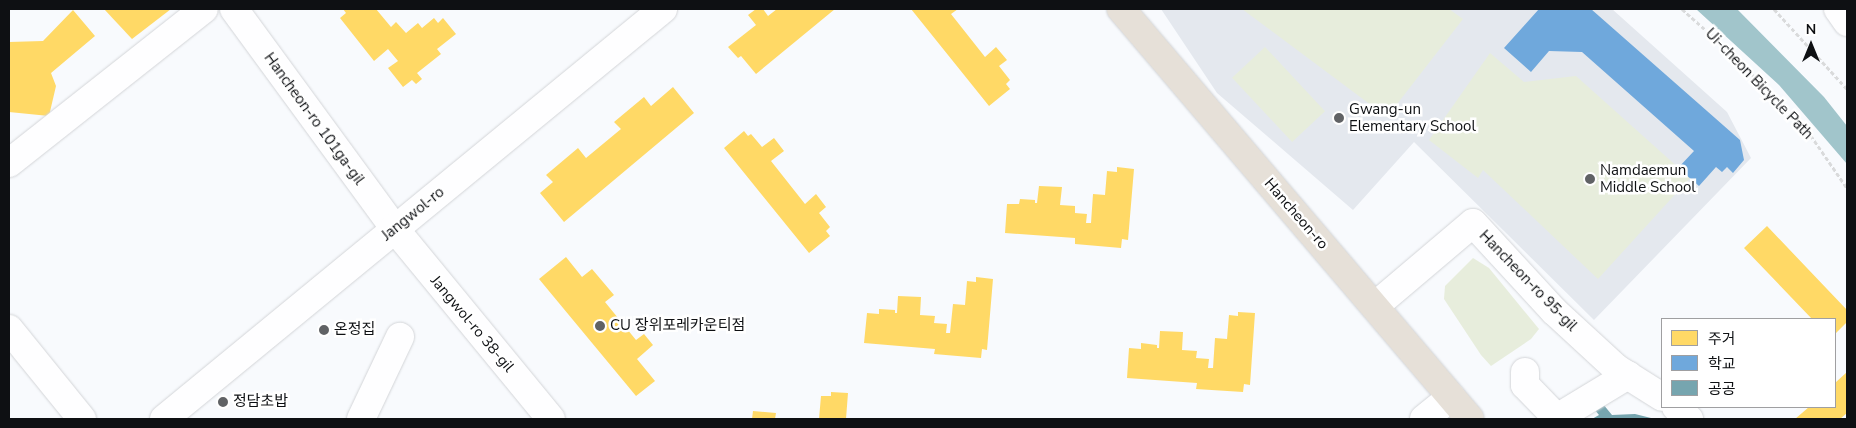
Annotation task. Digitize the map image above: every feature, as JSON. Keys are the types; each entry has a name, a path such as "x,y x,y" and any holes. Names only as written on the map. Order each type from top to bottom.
{"main road":[{"name":"Hancheon-ro","path":"1121,9 1470,419"}],"street":[{"path":"9,163 204,9"},
{"name":"Hancheon-ro 101ga-gil","path":"234,9 394,228"},
{"name":"Jangwol-ro","path":"168,418 394,228 663,9"},
{"path":"1838,9 1847,22"},
{"name":"Hancheon-ro 95-gil","path":"1375,306 1473,223 1554,311 1616,368 1661,396"},
{"name":"Jangwol-ro 38-gil","path":"394,228 551,419"},
{"path":"9,329 82,419"},
{"path":"361,419 400,337"},
{"path":"1525,372 1525,385 1557,418 1628,376"},
{"path":"1424,419 1451,397"},
{"path":"1677,408 1688,419"}],"path":[{"name":"Ui-cheon Bicycle Path","path":"1682,9 1725,47 1807,130 1847,188"},
{"path":"1774,9 1847,88"}],"shaded area":[{"name":"Namdaemun Middle School","path":"1161,9 1612,9 1727,112 1751,158 1594,320 1414,142 1353,210 1217,93"}],"green space":[{"path":"1242,9 1449,9 1463,19 1387,117"},
{"path":"1265,47 1325,111 1292,142 1232,78"},
{"path":"1490,53 1524,82 1576,76 1690,178 1598,279 1483,170 1478,178 1429,140"},
{"path":"1473,258 1489,268 1539,329 1531,339 1491,366 1481,355 1444,299 1445,286"}],"water":[{"path":"1696,9 1737,9 1824,97 1847,126 1847,164 1779,85"}],"building: 주거":[{"path":"104,9 171,9 132,39"},
{"path":"343,9 376,9 391,27 396,22 406,33 418,23 422,28 434,18 438,23 443,18 456,34 437,49 441,54 417,73 422,79 416,84 412,80 403,87 388,68 398,61 388,49 374,61 340,18 346,13"},
{"path":"756,9 763,9 768,16 777,9 835,9 756,74 741,56 738,58 728,47 756,25 748,15"},
{"path":"911,9 958,9 951,14 985,57 996,47 1007,60 999,66 1010,80 1006,84 1010,89 989,106"},
{"path":"73,10 95,36 51,73 56,86 49,116 9,112 9,42 43,41"},
{"path":"673,87 694,113 564,222 540,193 553,182 546,175 578,148 586,158 621,129 614,122 644,97 651,106"},
{"path":"744,131 748,136 751,134 762,147 774,138 784,151 771,161 805,204 816,194 826,207 819,213 830,227 826,231 830,236 809,253 724,148"},
{"path":"1117,167 1134,169 1128,240 1122,239 1121,248 1075,244 1075,238 1005,233 1007,204 1019,204 1020,199 1035,200 1035,203 1037,203 1039,186 1062,187 1060,205 1075,206 1075,213 1087,214 1086,223 1091,223 1093,194 1105,195 1107,171 1117,172"},
{"path":"1767,226 1847,310 1847,322 1836,333 1836,318 1811,318 1744,248"},
{"path":"566,257 582,277 592,269 614,295 605,302 636,340 644,334 653,345 637,359 655,381 636,396 539,279"},
{"path":"976,277 993,279 987,350 982,349 981,358 934,354 935,349 864,343 867,313 879,314 879,309 895,310 895,313 897,313 898,296 921,297 920,315 935,316 934,323 947,324 946,333 950,333 953,304 965,305 967,281 976,282"},
{"path":"1238,312 1255,313 1250,385 1244,384 1243,392 1196,389 1197,383 1127,378 1129,348 1141,349 1141,343 1157,345 1157,348 1159,348 1160,331 1183,332 1182,350 1197,351 1196,358 1209,359 1208,368 1213,368 1215,338 1227,339 1229,315 1238,316"},
{"path":"1847,372 1847,413 1840,419 1795,419 1808,408 1836,408 1836,382"},
{"path":"831,392 848,393 846,419 819,419 821,396 831,396"},
{"path":"753,411 776,413 775,419 752,419"}],"building: 학교":[{"path":"1539,9 1591,9 1740,140 1744,160 1733,173 1727,167 1722,172 1716,167 1699,186 1678,168 1694,151 1582,52 1549,51 1531,72 1504,48"}],"building: 공공":[{"path":"1598,398 1612,415 1635,414 1655,419 1592,419 1599,415 1590,404"}],"place":[{"name":"Gwang-un Elementary School","path":"1339,118"},
{"name":"Namdaemun Middle School","path":"1590,179"},
{"name":"CU 장위포레카운티점","path":"600,326"},
{"name":"온정집","path":"324,330"},
{"name":"정담초밥","path":"223,402"}]}
